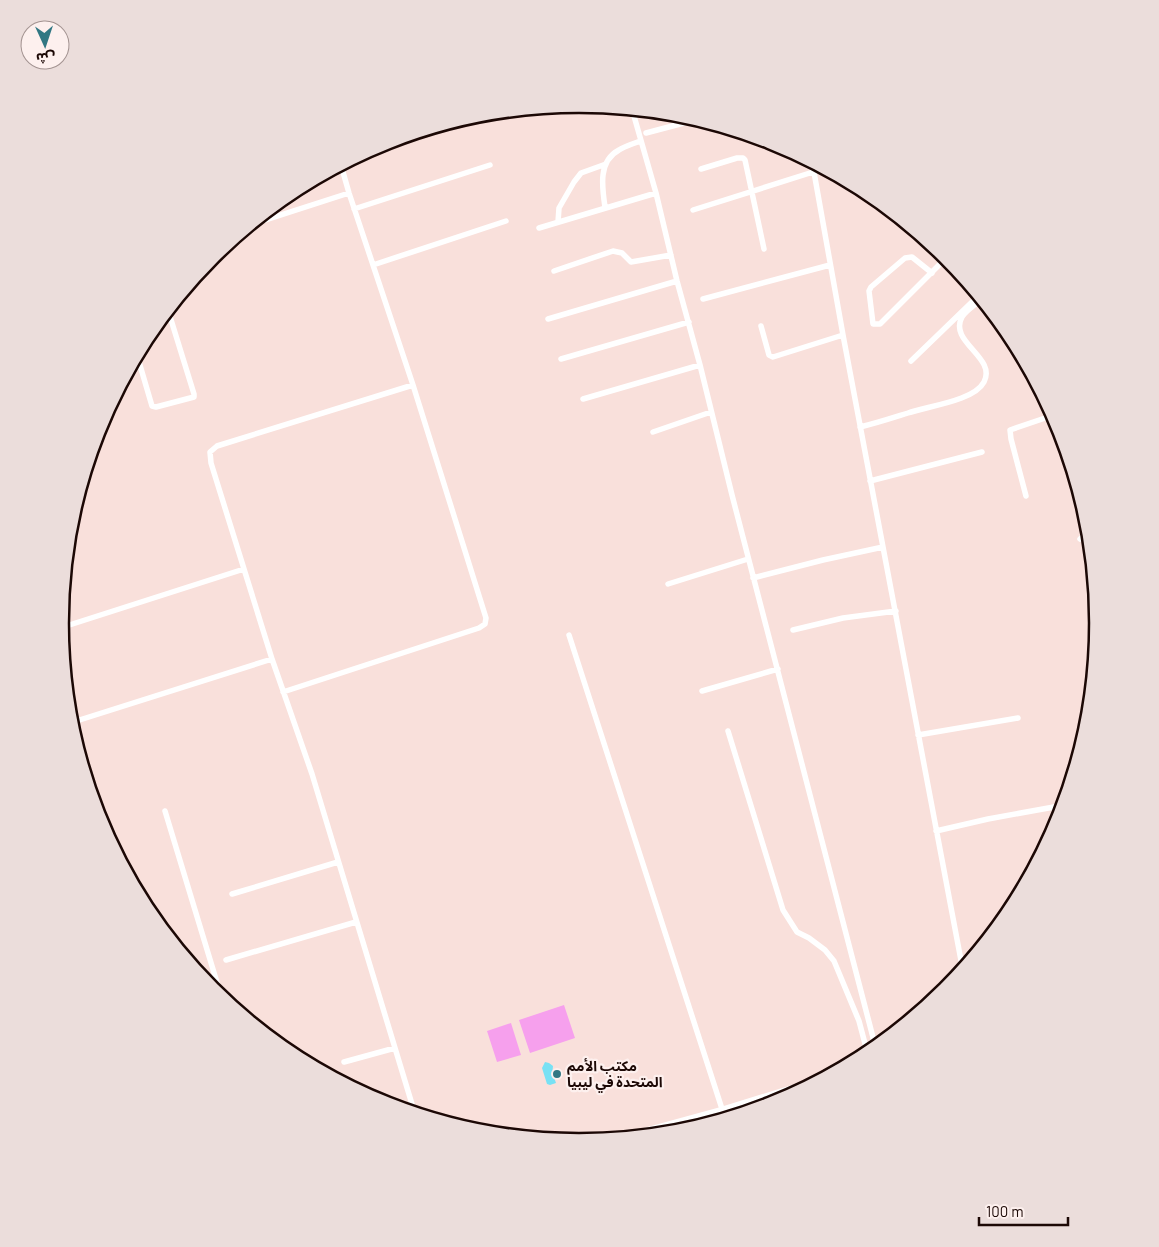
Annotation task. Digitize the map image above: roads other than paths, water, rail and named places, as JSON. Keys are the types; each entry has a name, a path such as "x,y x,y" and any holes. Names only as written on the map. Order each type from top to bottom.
{"highway":[{"path":"680,1124 767,1098"}],"street":[{"path":"634,116 656,192 748,559 874,1040"},
{"path":"646,133 683,124"},
{"path":"605,207 603,172 606,164 617,150 640,141"},
{"path":"701,169 737,158 745,160 764,249"},
{"path":"558,222 559,208 581,173 606,164"},
{"path":"354,209 490,165"},
{"path":"283,692 479,628 485,624 486,616 343,171"},
{"path":"693,210 813,172 961,963"},
{"path":"539,228 656,192"},
{"path":"267,219 349,193"},
{"path":"373,264 506,221"},
{"path":"554,271 613,251 622,253 631,262 671,255"},
{"path":"932,273 912,257 905,258 871,287 868,295 873,324 880,324 932,273 942,263"},
{"path":"703,299 830,265"},
{"path":"548,319 677,281"},
{"path":"911,361 975,301"},
{"path":"860,428 962,398 979,388 985,378 984,364 966,342 961,331 962,317 977,302"},
{"path":"140,364 152,406 156,407 194,397 170,318"},
{"path":"561,359 689,322"},
{"path":"761,326 769,355 773,357 843,336"},
{"path":"583,399 700,365"},
{"path":"413,385 212,449 209,457 272,659 312,774 413,1106"},
{"path":"653,432 711,412"},
{"path":"1026,496 1010,439 1010,430 1046,417"},
{"path":"870,480 982,452"},
{"path":"753,578 883,547"},
{"path":"668,584 748,559"},
{"path":"69,625 244,569"},
{"path":"793,630 843,618 896,611"},
{"path":"569,635 723,1112"},
{"path":"79,720 272,659"},
{"path":"702,691 778,669"},
{"path":"918,735 1018,718"},
{"path":"728,731 783,910 797,932 825,950 834,960 859,1021 866,1046"},
{"path":"936,830 1056,807"},
{"path":"165,811 218,985"},
{"path":"232,894 338,862"},
{"path":"226,960 356,922"},
{"path":"344,1062 395,1048"}],"water":[{"path":"545,1062 553,1066 552,1076 556,1083 547,1084 542,1068"}],"place":[{"name":"مكتب الأمم المتحدة في ليبيا","path":"557,1074"}]}
